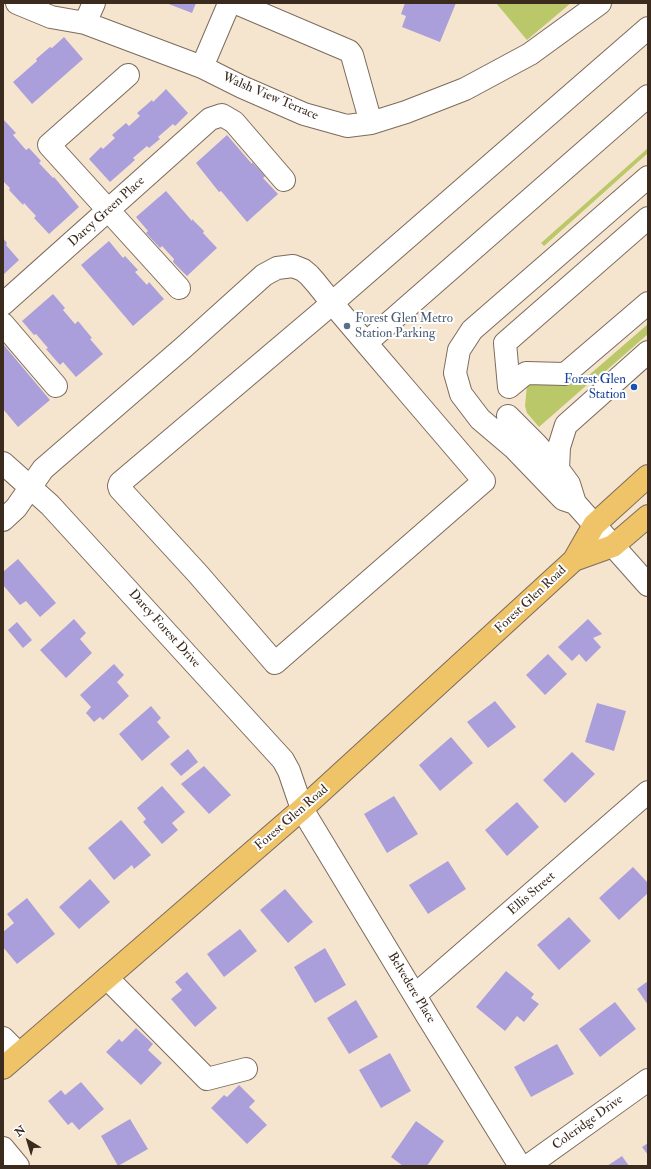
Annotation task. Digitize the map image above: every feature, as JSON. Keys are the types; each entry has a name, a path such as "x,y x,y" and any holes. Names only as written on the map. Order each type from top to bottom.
{"main road":[{"name":"Forest Glen Road","path":"11,1061 302,810 574,560 594,525 648,476"},
{"name":"Forest Glen Road","path":"574,560 613,546 648,516"}],"street":[{"name":"Walsh View Terrace","path":"17,3 51,17 86,23 202,67 242,87 304,114 347,126 371,123 406,112 465,89 530,54 600,3"},
{"path":"86,23 94,3"},
{"path":"202,67 228,6 236,3 349,51 352,55 371,123"},
{"path":"3,520 16,508 43,469 264,275 278,268 293,266 303,270 309,275 332,303 484,481 275,663 192,568 120,489 120,483 332,303 648,28"},
{"path":"128,75 49,145 179,288"},
{"path":"366,343 648,96"},
{"name":"Darcy Green Place","path":"3,304 210,119 222,115 234,122 284,180"},
{"path":"575,503 563,499 513,447 480,419 461,394 455,373 459,350 472,330 648,177"},
{"path":"513,447 507,408 509,387 505,343 648,218"},
{"path":"509,387 526,373 565,374 648,303"},
{"path":"3,324 56,386"},
{"path":"558,469 559,447 566,425 648,352"},
{"path":"508,416 558,469 569,484 575,503 648,585"},
{"name":"Darcy Forest Drive","path":"3,463 50,505 283,760 289,771 302,810"},
{"name":"Ellis Street","path":"415,995 648,792"},
{"name":"Belvedere Place","path":"302,810 520,1166"},
{"path":"107,978 208,1079 246,1069"},
{"path":"3,1038 11,1061"},
{"name":"Coleridge Drive","path":"528,1166 648,1080"},
{"path":"3,1148 18,1166"}],"green space":[{"path":"496,3 571,3 527,40"},
{"path":"648,148 648,153 544,246 541,243"},
{"path":"648,324 648,334 539,427 527,413 525,406 527,385 537,378 581,382"}],"building":[{"path":"166,3 196,3 192,13"},
{"path":"405,3 456,3 440,42 402,27 406,16 401,14"},
{"path":"64,37 83,59 32,104 13,82 37,61 36,59 50,47 52,48"},
{"path":"166,89 188,113 175,126 173,124 158,137 160,139 149,148 147,146 133,158 135,160 110,182 89,159 101,147 103,149 115,138 112,135 126,123 129,126 140,116 137,113 152,100 153,102"},
{"path":"3,119 16,133 13,135 26,150 29,148 41,161 39,163 53,178 54,177 79,207 49,234 34,218 36,216 24,203 23,205 3,181"},
{"path":"227,135 252,164 252,162 265,176 263,178 278,194 247,222 221,191 219,192 196,163"},
{"path":"166,191 192,221 192,219 204,231 203,233 217,248 187,276 173,262 174,259 162,246 160,248 146,233 148,231 136,217"},
{"path":"3,238 7,243 6,245 19,260 3,275"},
{"path":"109,241 123,258 125,256 138,270 135,272 147,285 149,282 164,299 133,326 81,265"},
{"path":"53,294 65,308 63,310 75,324 78,321 92,338 90,339 103,354 76,377 63,362 60,365 46,349 48,348 36,334 34,335 22,321"},
{"path":"3,344 50,400 18,427 3,409"},
{"path":"18,559 56,603 40,617 26,601 20,605 3,585 3,572"},
{"path":"74,619 86,633 80,639 92,653 66,678 40,650"},
{"path":"588,619 602,634 593,638 601,647 586,662 579,654 572,661 558,647"},
{"path":"17,622 32,640 23,648 8,630"},
{"path":"548,654 567,674 545,695 526,675"},
{"path":"114,664 124,675 117,682 129,696 103,720 100,717 94,722 86,713 91,707 80,695"},
{"path":"495,701 516,727 488,748 467,722"},
{"path":"597,703 626,711 614,751 585,742"},
{"path":"151,706 161,718 157,722 170,737 142,761 119,734"},
{"path":"451,737 473,763 440,791 419,765"},
{"path":"188,749 198,762 181,776 170,764"},
{"path":"572,752 595,774 565,803 543,780"},
{"path":"204,766 231,795 209,814 181,784"},
{"path":"162,786 185,812 172,823 178,830 162,844 143,822 146,819 137,808"},
{"path":"394,796 418,834 387,853 364,814"},
{"path":"517,802 539,827 507,856 485,830"},
{"path":"121,820 151,855 134,869 132,865 114,880 88,848"},
{"path":"448,861 466,889 428,914 409,885"},
{"path":"633,867 648,883 648,893 619,920 599,898"},
{"path":"90,879 110,902 79,929 59,907"},
{"path":"285,889 313,922 288,943 260,910"},
{"path":"27,898 55,934 17,964 3,947 3,932 14,923 7,914"},
{"path":"569,917 591,941 559,970 537,945"},
{"path":"240,929 257,951 224,977 207,954"},
{"path":"325,948 346,985 315,1003 294,967"},
{"path":"506,971 534,994 531,998 539,1004 524,1022 517,1016 505,1031 476,1007"},
{"path":"187,972 217,1008 195,1027 171,999 182,990 175,982"},
{"path":"648,981 648,1005 637,989"},
{"path":"356,1000 378,1037 349,1054 327,1018"},
{"path":"615,1002 636,1029 600,1057 579,1029"},
{"path":"136,1028 153,1044 148,1050 162,1063 141,1085 106,1052 119,1039 122,1042"},
{"path":"557,1044 574,1074 531,1097 514,1067"},
{"path":"390,1053 411,1091 381,1108 359,1070"},
{"path":"81,1082 104,1109 79,1130 72,1122 68,1125 48,1101 61,1090 65,1095"},
{"path":"239,1085 255,1101 249,1107 267,1125 247,1144 211,1108 224,1095 227,1097"},
{"path":"130,1119 148,1149 118,1166 101,1136"},
{"path":"416,1121 444,1141 427,1166 403,1166 391,1157"},
{"path":"648,1143 648,1155 642,1147"},
{"path":"622,1156 629,1166 607,1166"}],"place":[{"name":"Forest Glen Metro Station Parking","path":"347,326"},
{"name":"Forest Glen Station","path":"634,387"}]}
